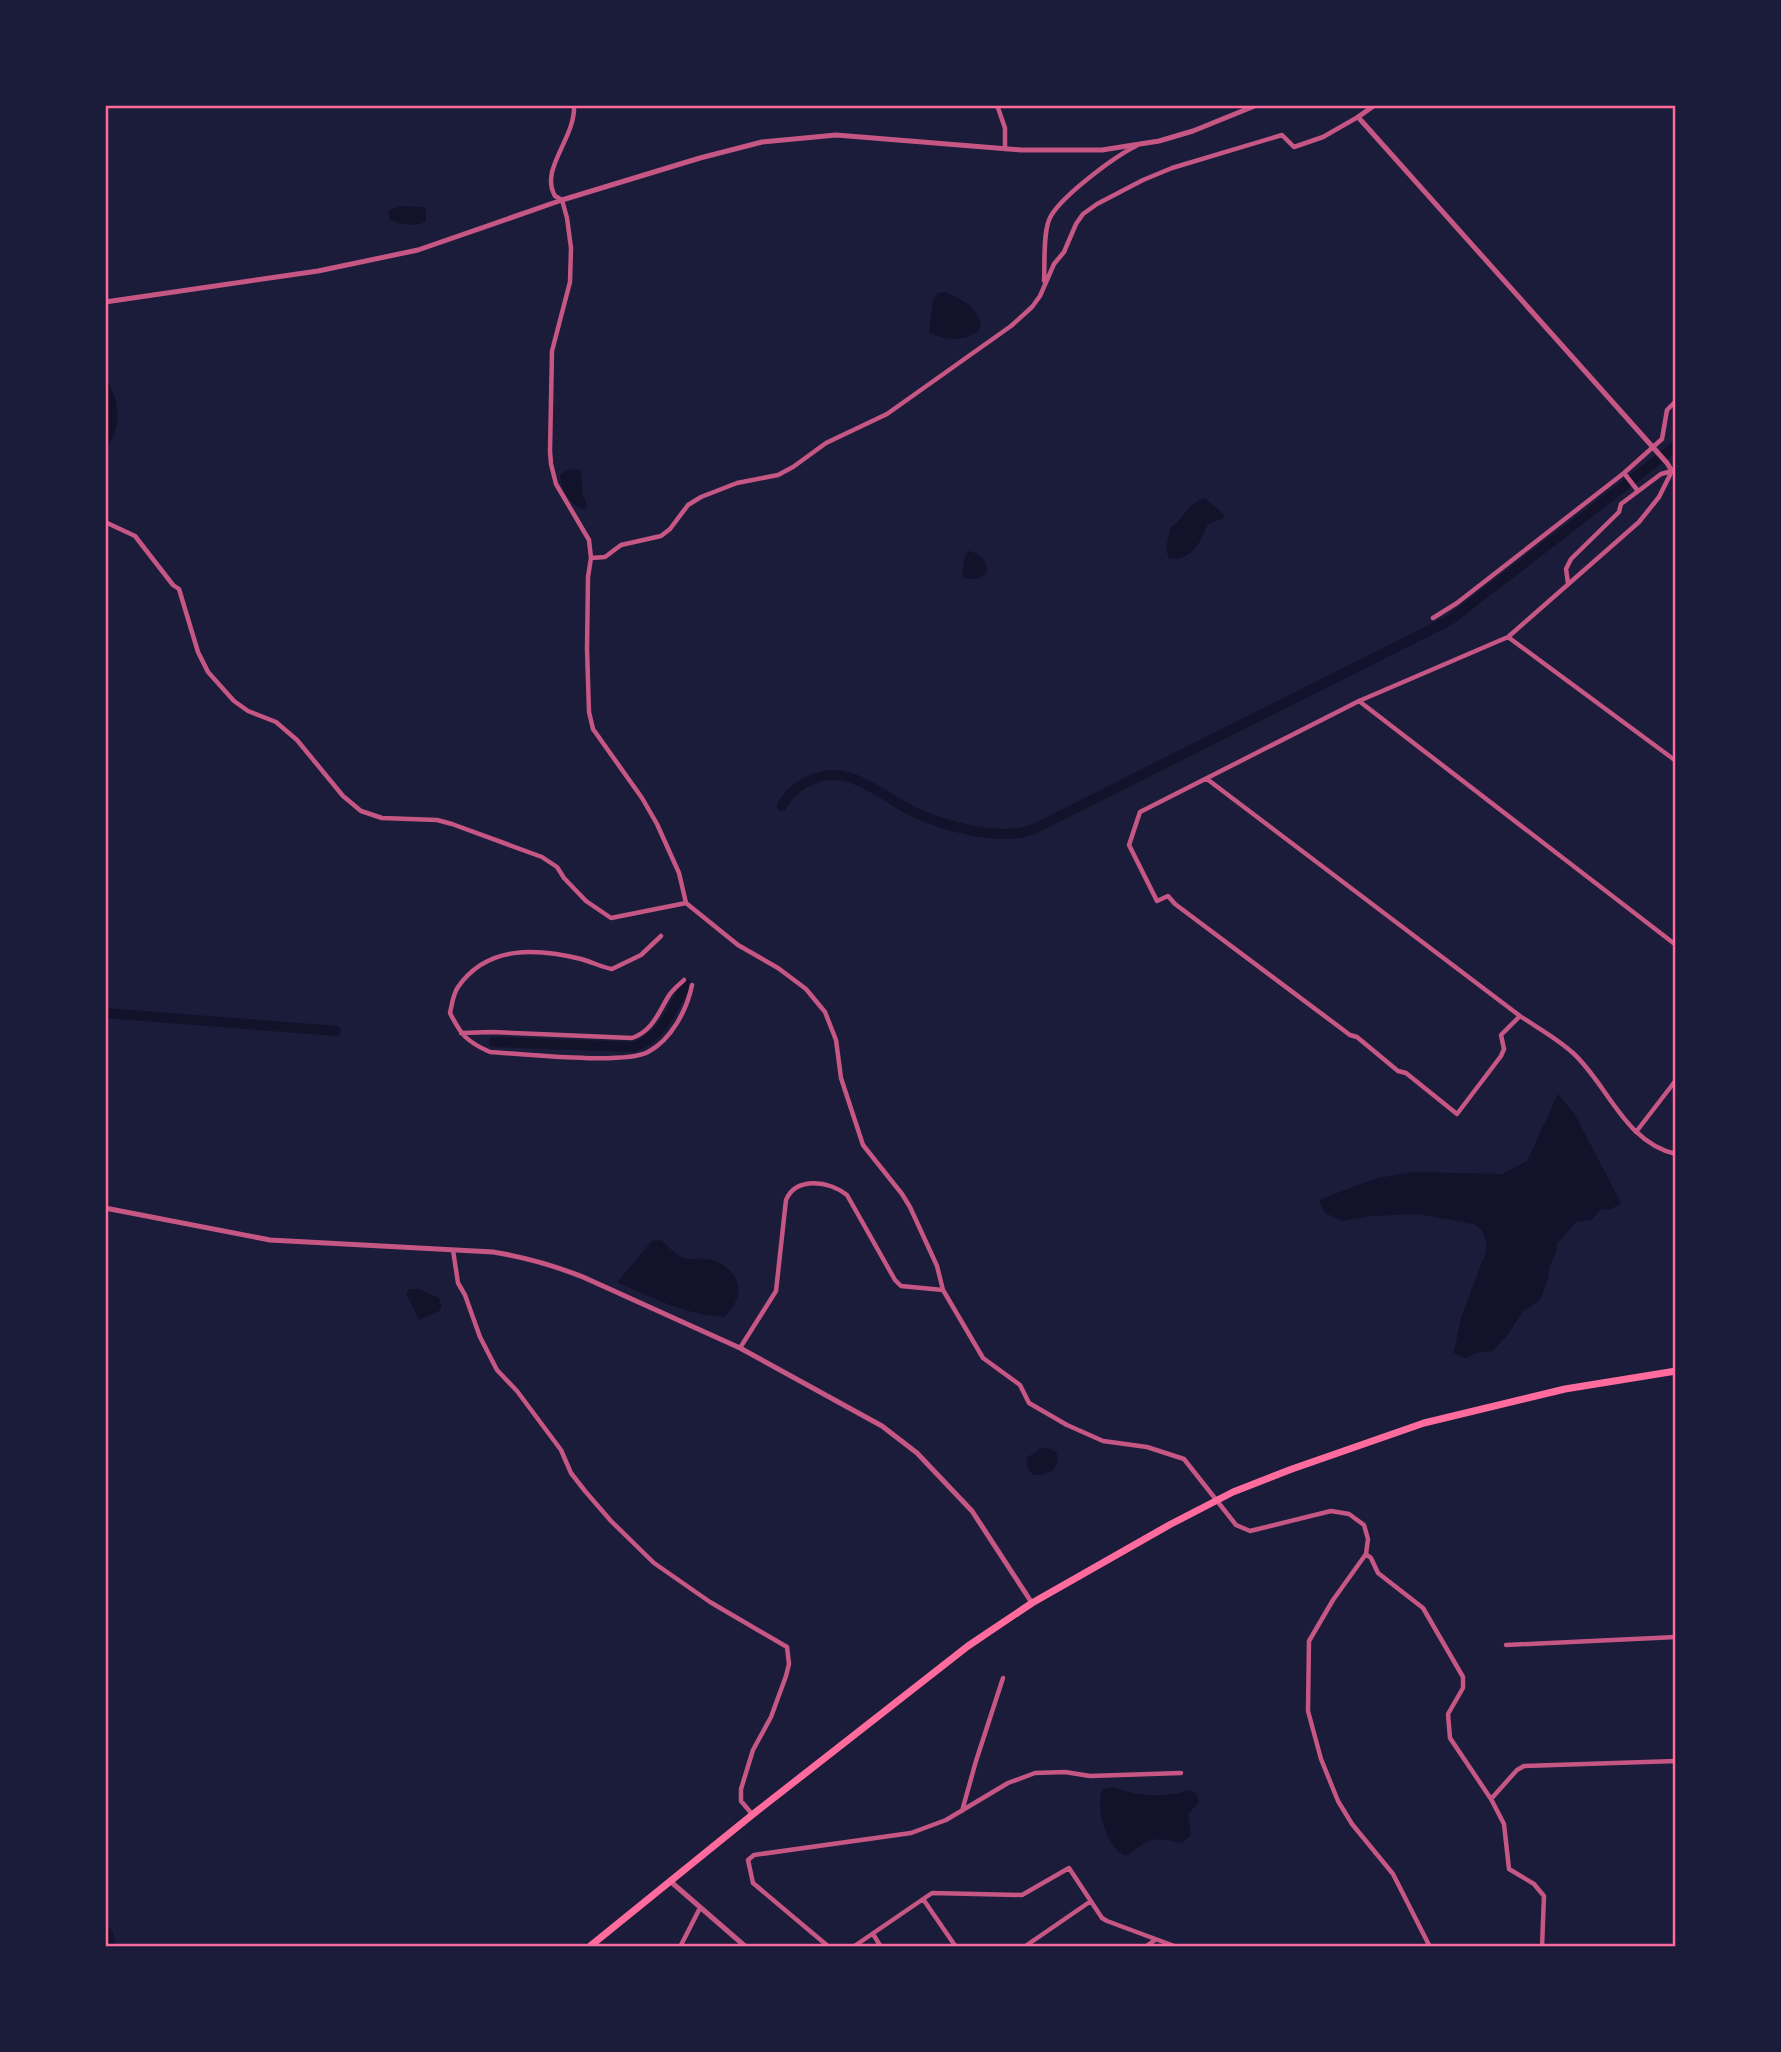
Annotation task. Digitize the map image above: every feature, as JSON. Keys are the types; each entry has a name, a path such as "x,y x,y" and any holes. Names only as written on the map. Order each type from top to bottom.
{"highway":[{"path":"589,1947 958,1653 1032,1602 1171,1524 1221,1499 1349,1448 1424,1423 1515,1399 1676,1371"}],"street":[{"path":"574,105 565,146 551,170 549,181 555,196 562,200 570,248 570,282 552,351 551,464 561,493 589,540 591,558 588,577 587,649 589,712 593,729 657,824 680,873 686,903 738,944 806,989 825,1012 836,1040 841,1078 863,1144 910,1207 937,1266 943,1290 983,1359 1020,1385 1029,1403 1066,1425 1103,1440 1147,1447 1184,1459 1236,1525 1256,1531 1322,1512 1341,1511 1364,1525 1368,1539 1366,1554 1318,1621 1308,1641 1308,1711 1321,1759 1338,1801 1352,1825 1393,1874 1430,1947"},
{"path":"998,105 1005,128 1005,149"},
{"path":"105,302 357,265 418,250 562,200 762,142 836,135 1005,149 1102,150 1193,131 1257,105"},
{"path":"591,558 605,557 621,545 661,536 670,529 688,505 701,496 737,483 787,471 826,443 887,414 1011,326 1032,307 1040,296 1054,264 1064,252 1076,224 1083,214 1097,204 1172,168 1282,135 1294,147 1323,137 1375,105"},
{"path":"1358,117 1674,470"},
{"path":"1044,285 1047,223 1054,209 1125,152 1140,144"},
{"path":"1433,618 1457,603 1654,448 1662,439 1667,410 1676,401"},
{"path":"1568,583 1566,569 1571,559 1619,512 1621,504 1661,474 1674,470"},
{"path":"1520,1016 1501,1035 1504,1049 1501,1056 1457,1114 1406,1073 1398,1071 1357,1037 1350,1035 1185,913 1168,896 1157,901 1129,845 1140,812 1359,701 1508,637 1639,522 1659,497 1674,470"},
{"path":"1624,473 1638,491"},
{"path":"105,522 135,536 179,589 198,652 208,672 234,701 248,711 276,722 297,740 343,796 361,810 382,818 437,820 542,858 556,867 586,901 611,918 686,903"},
{"path":"1508,637 1676,761"},
{"path":"1359,701 1676,945"},
{"path":"1207,778 1574,1054 1636,1132 1660,1148 1676,1154"},
{"path":"661,936 641,955 612,970 576,958 542,954 499,954 482,962 456,989 450,1013 460,1033 474,1045 490,1052 635,1057 659,1045 672,1031 689,999 692,985"},
{"path":"460,1033 632,1038 646,1031 670,994 684,980"},
{"path":"1636,1132 1676,1080"},
{"path":"740,1348 776,1291 786,1200 790,1191 804,1183 836,1186 847,1195 901,1286 943,1290"},
{"path":"105,1208 270,1240 513,1255 556,1266 740,1348 860,1413 917,1453 972,1511 1032,1602"},
{"path":"453,1250 458,1283 480,1337 498,1370 561,1450 571,1473 585,1492 654,1563 710,1602 787,1647 789,1664 786,1676 771,1717 753,1750 741,1789 741,1801 752,1815"},
{"path":"1366,1554 1378,1573 1423,1608 1463,1677 1463,1688 1448,1714 1450,1738 1491,1799 1504,1824 1509,1869 1534,1884 1544,1896 1542,1947"},
{"path":"1506,1645 1676,1637"},
{"path":"962,1811 1003,1678"},
{"path":"1491,1799 1517,1770 1524,1766 1676,1761"},
{"path":"829,1947 753,1883 748,1860 754,1855 901,1835 933,1825 1008,1783 1035,1773 1065,1772 1090,1776 1181,1773"},
{"path":"853,1947 932,1893 1022,1895 1069,1868 1107,1921 1177,1947"},
{"path":"670,1881 746,1947"},
{"path":"923,1899 956,1947"},
{"path":"1024,1947 1091,1901"},
{"path":"680,1947 700,1908"},
{"path":"873,1934 881,1947"},
{"path":"1144,1947 1156,1939"}],"shaded area":[{"path":"401,206 423,207 426,210 426,221 408,224 389,219 389,210"},
{"path":"945,292 962,301 977,314 981,326 977,332 965,338 949,339 929,332 933,300 938,293"},
{"path":"105,380 114,395 118,414 115,432 105,447"},
{"path":"567,470 581,471 587,506 584,510 571,501 560,480 560,475"},
{"path":"1205,498 1224,518 1208,524 1198,544 1189,554 1169,558 1166,550 1170,528 1194,503"},
{"path":"969,551 979,556 986,564 985,574 974,579 965,578 962,574 965,555"},
{"path":"1558,1094 1574,1113 1621,1203 1610,1210 1602,1209 1591,1220 1576,1222 1557,1244 1540,1300 1522,1312 1507,1336 1492,1351 1466,1358 1454,1353 1461,1317 1486,1252 1482,1230 1474,1224 1417,1214 1370,1216 1343,1221 1325,1213 1319,1200 1374,1179 1412,1172 1503,1174 1527,1161"},
{"path":"661,1240 683,1258 712,1260 731,1271 738,1284 738,1291 736,1300 725,1317 683,1309 617,1282 652,1241"},
{"path":"410,1289 419,1289 439,1298 442,1307 419,1320 406,1293"},
{"path":"1041,1448 1051,1449 1057,1454 1056,1465 1047,1473 1033,1475 1027,1467 1027,1458"},
{"path":"1113,1787 1151,1795 1170,1795 1188,1790 1196,1793 1199,1802 1188,1814 1191,1835 1182,1843 1152,1840 1126,1856 1113,1844 1101,1817 1102,1789"}],"waterway":[{"path":"782,806 800,786 823,776 836,775 862,782 912,811 955,827 1004,834 1032,830 1450,620 1676,446"},
{"path":"494,1042 634,1047 644,1043 659,1029 686,984"},
{"path":"105,1013 336,1031"},
{"path":"105,1936 107,1947"}]}
